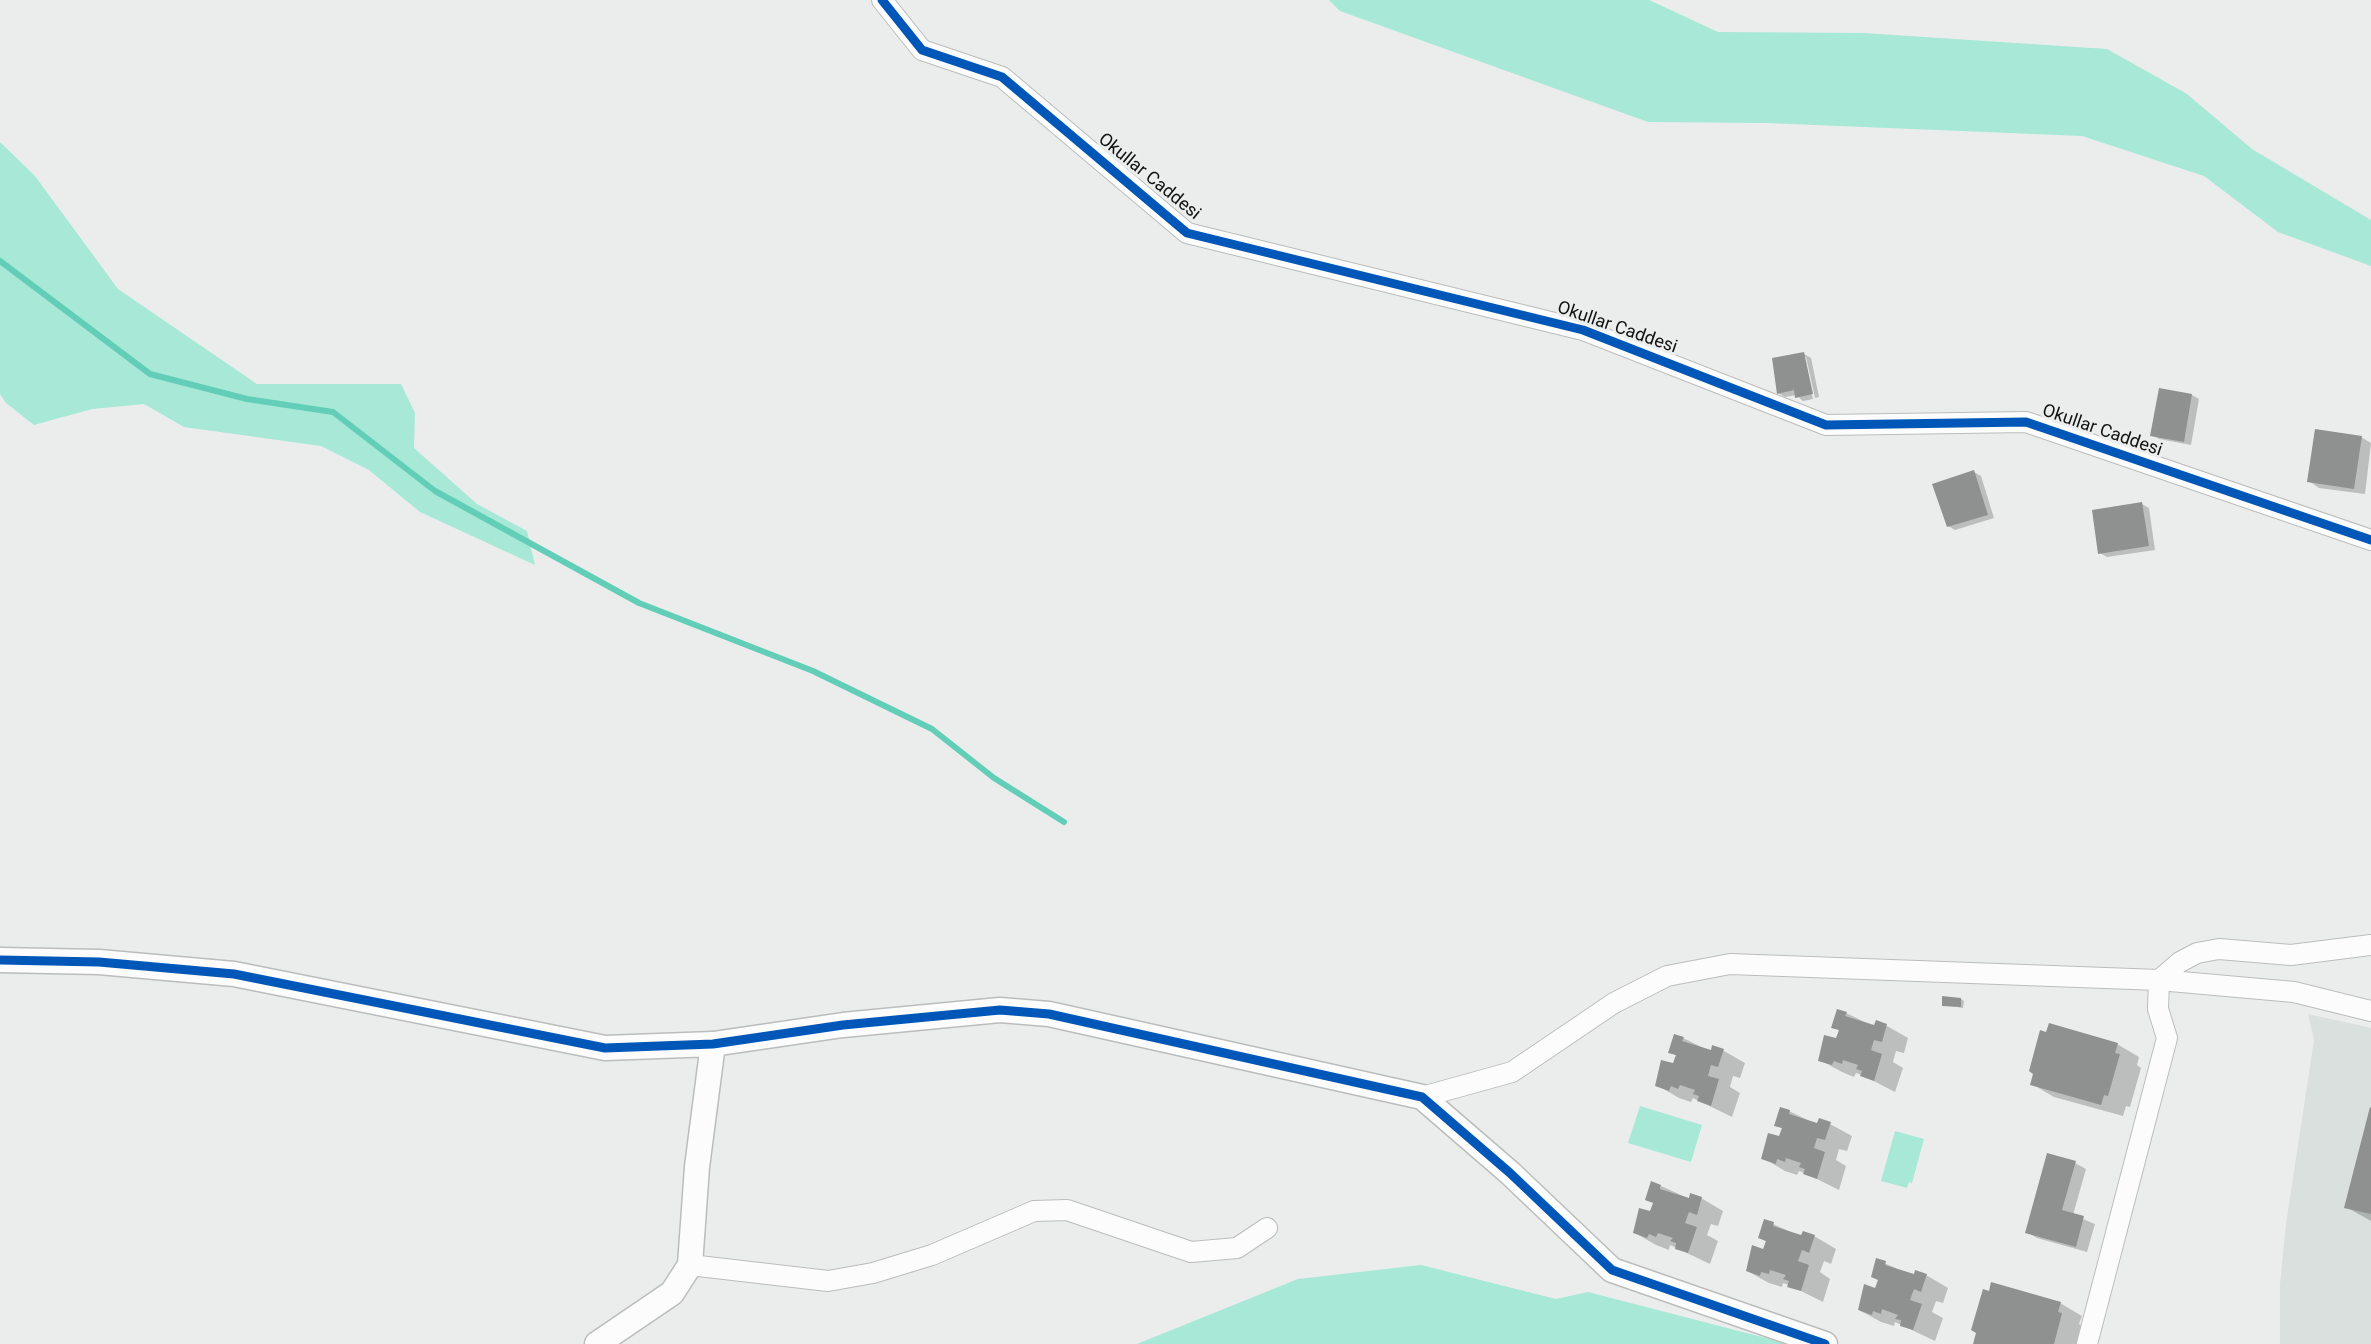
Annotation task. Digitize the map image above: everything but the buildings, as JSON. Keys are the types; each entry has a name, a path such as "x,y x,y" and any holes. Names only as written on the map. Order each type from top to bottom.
{"street":[{"name":"Okullar Caddesi","path":"882,0 922,50 1002,77 1187,233 1583,330 1826,424 2026,422 2371,540"},
{"path":"2087,1344 2167,1038 2158,1009 2159,980 2180,962 2198,953 2219,949 2291,955 2371,945"},
{"path":"0,960 99,962 234,974 605,1048 713,1044 843,1024 1000,1010 1049,1014 1422,1097 1512,1072 1614,1003 1667,976 1730,964 2159,980 2294,992 2371,1011"},
{"path":"597,1344 624,1336 672,1293 690,1265 697,1167 713,1044"},
{"path":"1422,1097 1510,1173 1612,1270 1825,1344"},
{"path":"690,1265 828,1281 873,1273 932,1255 1034,1211 1067,1210 1191,1252 1237,1248 1267,1228"}],"shaded area":[{"path":"2308,1014 2371,1028 2371,1344 2280,1344 2280,1284 2286,1224 2314,1040"}],"green space":[{"path":"1329,0 1649,0 1718,32 1864,33 2107,49 2187,94 2252,149 2371,220 2371,266 2278,232 2204,176 2082,136 1767,123 1648,122 1340,11"},
{"path":"0,142 35,176 118,289 257,384 401,384 415,413 414,448 477,504 527,531 535,565 420,512 369,470 321,446 184,427 144,404 92,409 34,425 6,403 0,394"},
{"path":"1640,1106 1702,1125 1691,1162 1628,1143"},
{"path":"1895,1131 1924,1139 1912,1183 1909,1182 1907,1188 1881,1181"},
{"path":"1421,1265 1556,1299 1588,1292 1789,1344 1137,1344 1298,1279"}],"waterway":[{"path":"0,261 150,374 247,399 333,412 435,491 639,603 813,671 932,729 994,778 1064,822"}],"cycle path":[{"path":"882,0 922,50 1002,77 1187,233 1583,330 1826,425 2026,422 2371,540"},
{"path":"0,960 99,962 234,974 605,1048 713,1044 843,1025 1000,1010 1049,1014 1422,1097 1510,1173 1612,1270 1825,1344"}]}
